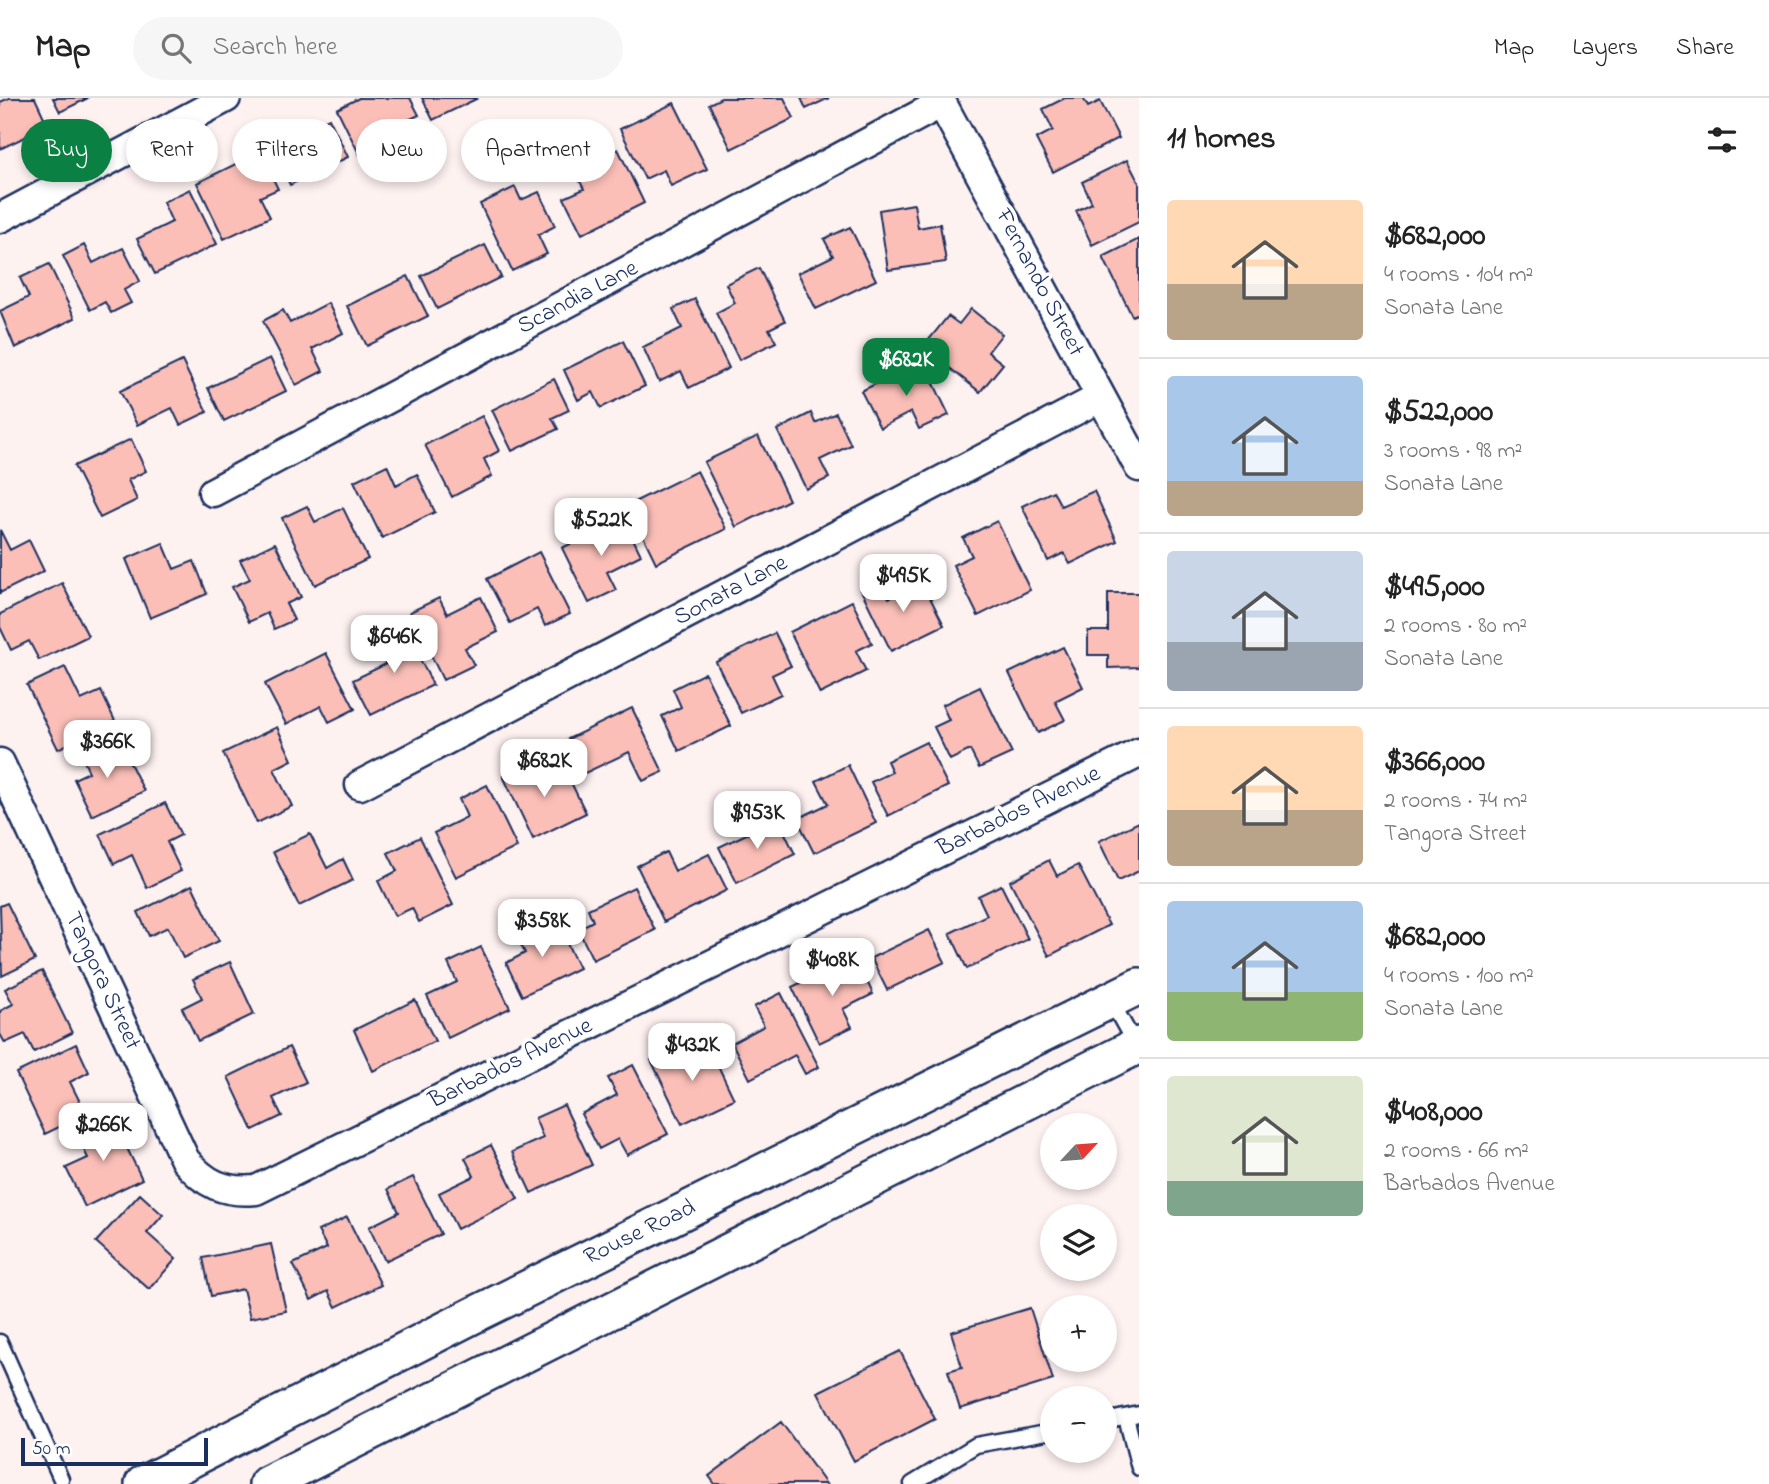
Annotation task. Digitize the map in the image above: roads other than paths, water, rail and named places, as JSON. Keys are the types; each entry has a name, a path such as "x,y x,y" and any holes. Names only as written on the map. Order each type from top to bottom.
{"street":[{"path":"0,218 226,98"},
{"name":"Fernando Street","path":"941,101 1139,467"},
{"name":"Scandia Lane","path":"213,492 941,101"},
{"name":"Sonata Lane","path":"360,785 1101,397"},
{"name":"Barbados Avenue","path":"218,1187 236,1192 256,1190 1139,753"},
{"name":"Tangora Street","path":"0,763 185,1160 199,1177 218,1187"},
{"name":"Rouse Road","path":"143,1484 474,1315 1125,993"},
{"path":"282,1481 1138,1048"}],"lane":[{"path":"1125,993 1138,1048"},
{"path":"2,1350 61,1479"},
{"path":"1133,1415 1139,1468"},
{"path":"912,1484 976,1445 1040,1433"}]}
